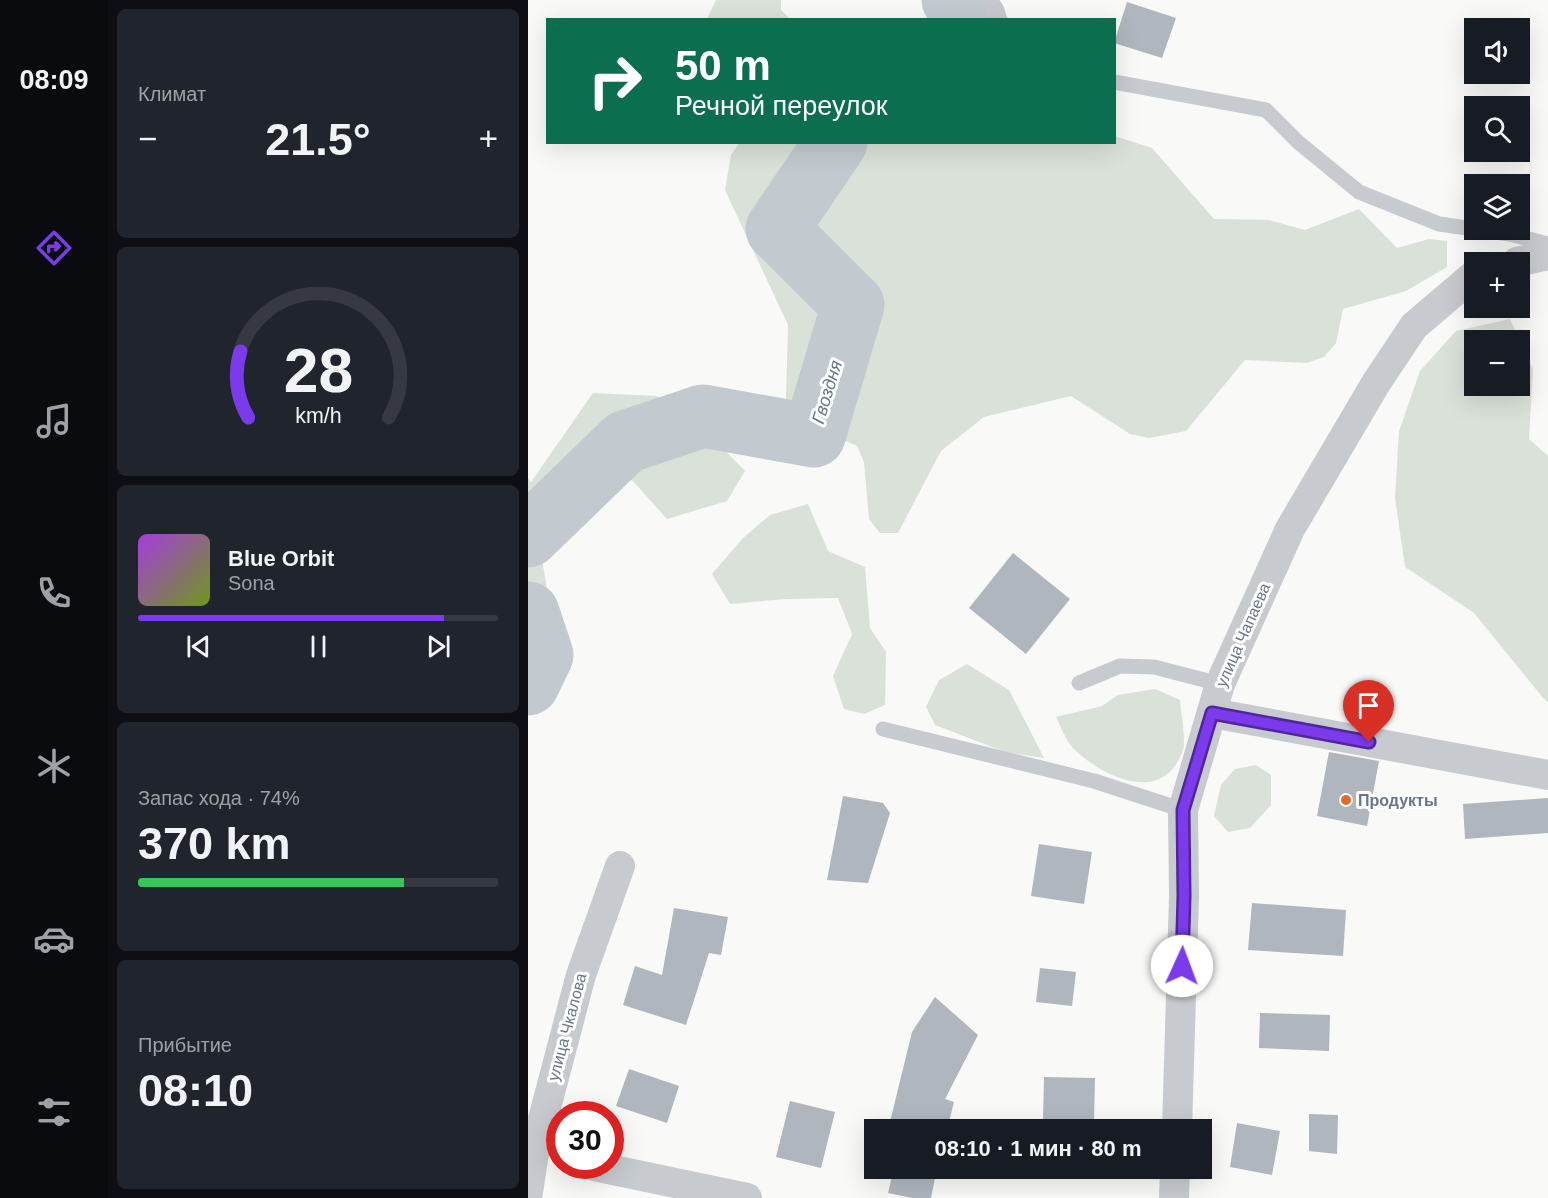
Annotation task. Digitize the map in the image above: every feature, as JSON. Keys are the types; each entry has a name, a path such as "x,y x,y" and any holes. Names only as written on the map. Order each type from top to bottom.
{"street":[{"path":"1530,259 1548,255"},
{"name":"улица Чапаева","path":"1177,1119 1184,896 1183,810 1220,684 1290,529 1376,383 1414,326 1464,284"},
{"path":"1212,713 1548,775"},
{"name":"улица Чкалова","path":"557,1101 580,975 620,866"},
{"name":"улица Чкалова","path":"528,1192 546,1157"},
{"path":"624,1172 747,1198"},
{"path":"1174,1198 1175,1179"}],"lane":[{"path":"990,0 998,18"},
{"path":"1116,82 1266,110 1298,142 1359,192 1438,224 1464,228"},
{"path":"1530,239 1548,244"},
{"path":"1078,683 1120,666 1154,667 1220,684"},
{"path":"883,729 1094,781 1183,810"}],"shaded area":[{"path":"716,0 781,0 781,10 789,18 707,18"},
{"path":"926,0 998,0 998,4 1008,18 945,18"},
{"path":"1116,136 1152,148 1214,219 1269,220 1305,230 1359,209 1397,248 1429,239 1447,241 1447,267 1406,291 1343,309 1336,343 1324,357 1306,363 1245,360 1186,431 1149,438 1130,434 1071,396 984,417 941,451 898,533 880,533 869,519 864,462 857,446 793,417 786,400 788,325 725,190 731,155 739,144 1116,144"},
{"path":"1510,319 1515,330 1464,330 1464,396 1530,396 1530,363 1533,369 1529,439 1548,456 1548,702 1474,613 1405,567 1395,498 1399,431 1420,371 1456,331"},
{"path":"593,393 657,396 706,431 745,471 727,501 667,519 632,480 579,498 539,541 564,677 528,701 528,478 531,482"},
{"path":"808,504 828,551 865,567 870,628 886,652 885,705 864,714 844,709 833,676 852,634 838,598 785,599 730,604 712,574 743,538 770,515"},
{"path":"967,664 1009,690 1044,758 1005,752 935,725 926,707 939,680"},
{"path":"1155,689 1180,700 1184,746 1174,767 1162,778 1148,782 1117,777 1087,760 1071,746 1056,717 1102,706 1118,695"},
{"path":"1256,765 1271,775 1271,805 1250,828 1228,832 1214,816 1221,785 1235,769"}],"building":[{"path":"1127,2 1176,18 1162,58 1116,44"},
{"path":"1013,553 1070,599 1026,654 969,608"},
{"name":"Продукты","path":"1329,752 1379,761 1367,826 1317,816"},
{"path":"843,796 883,803 890,813 868,883 827,880"},
{"path":"1548,798 1548,833 1465,839 1463,804"},
{"path":"1039,844 1092,852 1084,904 1031,896"},
{"path":"1252,903 1346,910 1343,956 1248,950"},
{"path":"674,908 728,917 721,955 709,953 686,1025 623,1005 635,966 662,975"},
{"path":"1040,968 1076,972 1072,1006 1036,1002"},
{"path":"935,997 978,1035 945,1099 954,1102 950,1119 891,1119 912,1032"},
{"path":"1260,1013 1330,1015 1329,1051 1259,1048"},
{"path":"629,1069 679,1086 667,1123 624,1109 624,1101 618,1101"},
{"path":"1044,1077 1095,1078 1094,1119 1043,1119"},
{"path":"790,1101 835,1112 821,1168 776,1157"},
{"path":"1309,1114 1338,1115 1337,1154 1309,1151"},
{"path":"1237,1123 1280,1131 1272,1175 1230,1167"},
{"path":"891,1179 935,1179 931,1198 912,1198 888,1193"}],"waterway":[{"name":"Гвоздня","path":"953,0 973,18"},
{"name":"Гвоздня","path":"528,536 625,442 703,416 814,436 853,305 777,229 835,144"},
{"name":"Гвоздня","path":"528,613 542,655 528,684"}],"place":[{"name":"Продукты","path":"1346,800"}],"route":[{"path":"1182,966 1183,810 1212,713 1369,742"}]}
